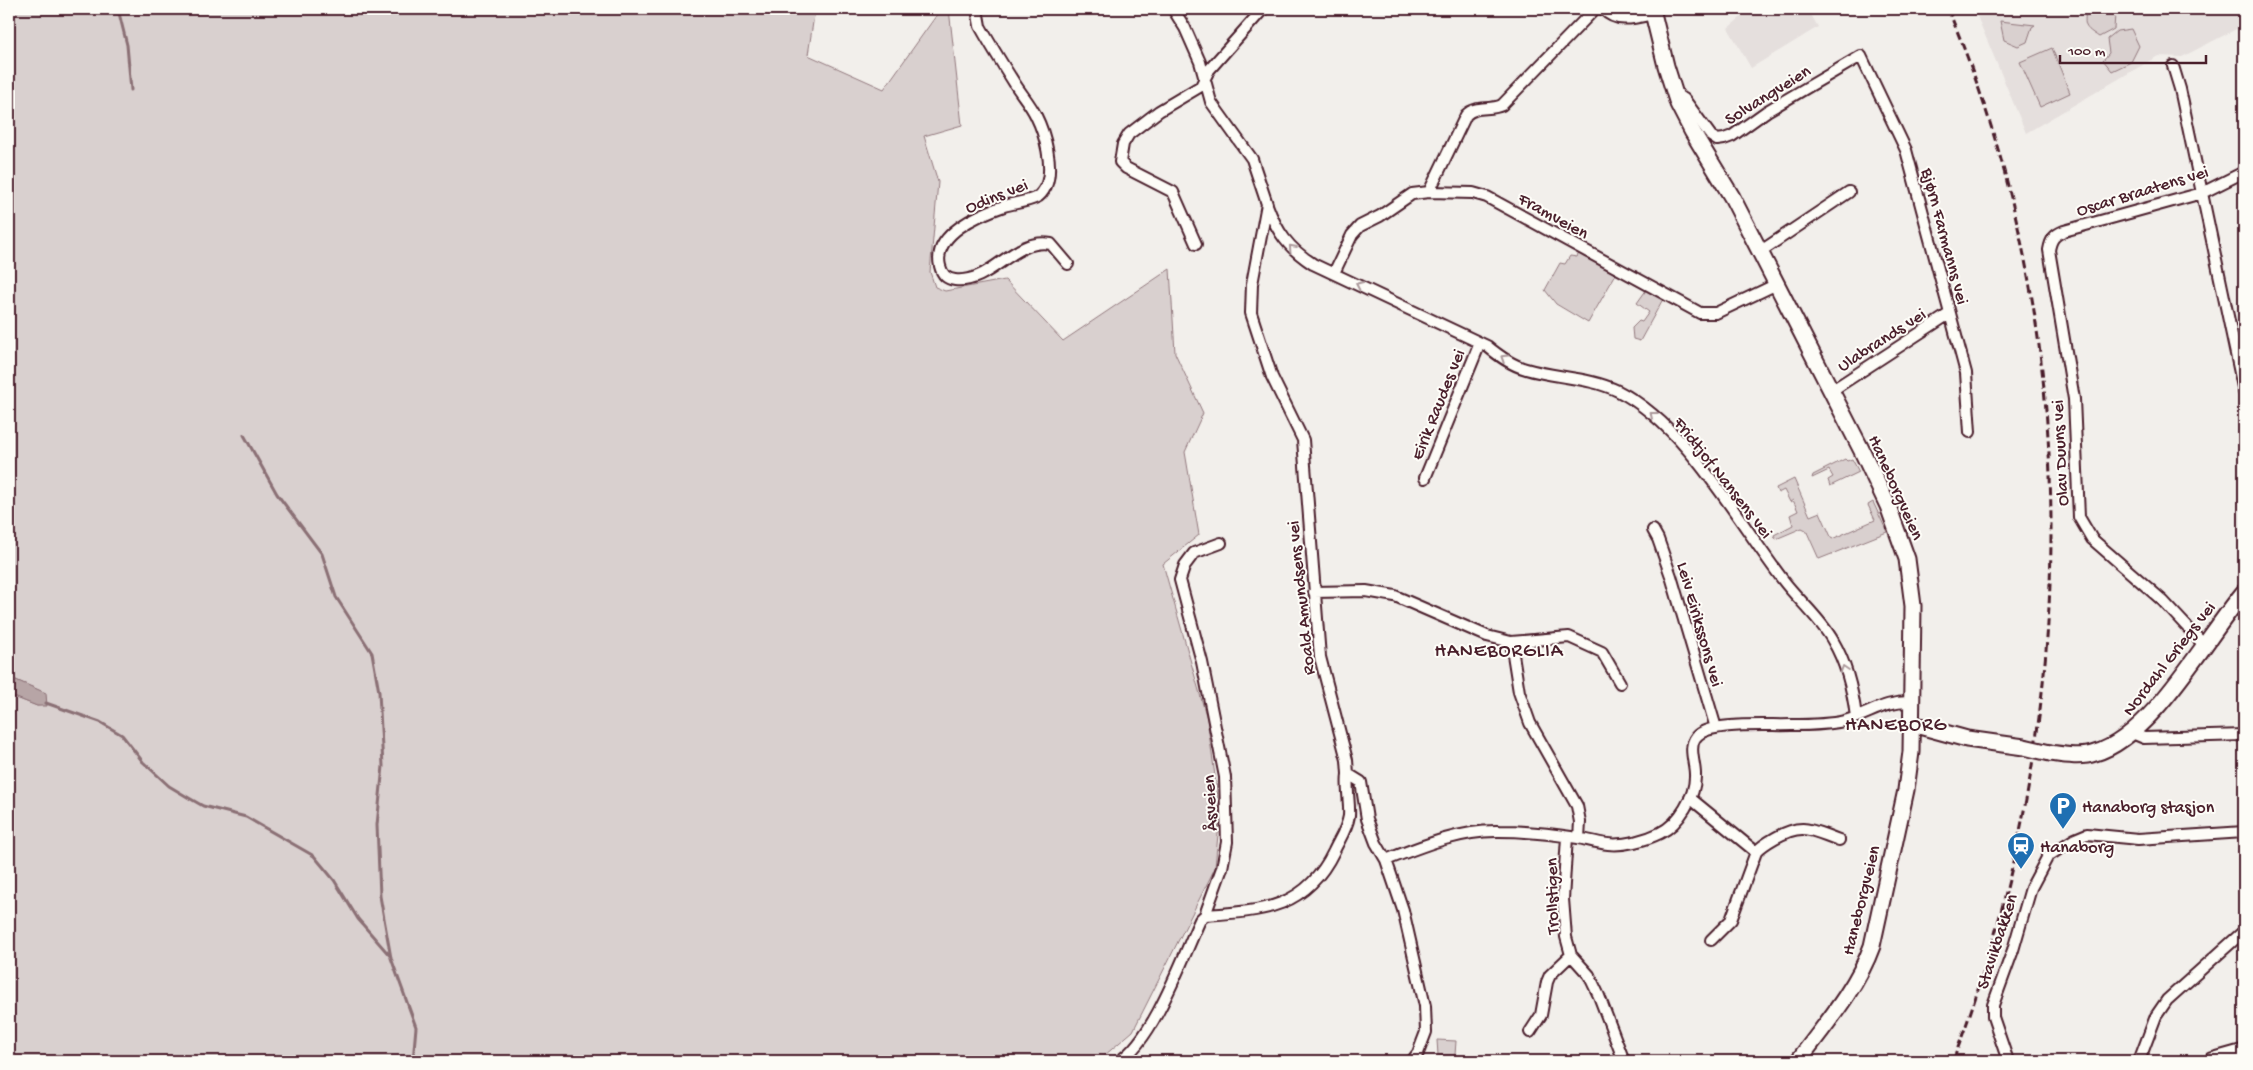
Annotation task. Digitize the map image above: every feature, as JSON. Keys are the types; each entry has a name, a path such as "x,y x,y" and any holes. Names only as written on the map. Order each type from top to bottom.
{"street":[{"name":"Odins vei","path":"977,9 980,26 1036,116 1044,141 1049,178 1045,188 1038,197 981,215 951,235 942,246 939,260 940,268 950,280 958,281 970,278 997,266 1019,250 1039,242 1051,244 1068,264"},
{"name":"Fridtjof Nansens vei","path":"1173,9 1200,62 1211,102 1252,160 1274,225 1294,252 1313,264 1480,342 1504,359 1525,369 1594,382 1618,391 1662,422 1706,474 1784,582 1832,639 1846,674 1856,717"},
{"path":"1196,244 1173,192 1126,168 1119,158 1123,144 1137,126 1201,86 1209,70 1263,9"},
{"path":"1429,192 1466,114 1475,109 1494,108 1502,104 1595,9"},
{"path":"1604,9 1608,14 1619,19 1652,11"},
{"name":"Haneborgveien","path":"1652,11 1674,95 1686,120 1725,185 1761,251 1882,492 1904,548 1911,580 1913,606 1910,769 1872,946 1865,965 1852,986 1798,1061"},
{"name":"Solvangveien","path":"1674,95 1684,99 1710,136 1717,140 1724,139 1732,136 1767,111 1861,56"},
{"name":"Bjørn Farmanns vei","path":"1861,56 1906,150 1966,373 1970,432"},
{"path":"2173,66 2180,88 2244,392"},
{"name":"Oscar Braatens vei","path":"2051,240 2056,234 2064,231 2202,193 2244,172"},
{"name":"Framveien","path":"1334,273 1352,236 1360,226 1380,216 1412,194 1473,192 1487,197 1700,313 1716,313 1777,284"},
{"path":"1761,251 1849,192"},
{"name":"Roald Amundsens vei","path":"1266,206 1252,284 1251,313 1272,377 1302,440 1320,657 1347,760 1348,774 1360,782 1367,819 1376,844 1386,860 1403,910 1425,1006 1426,1032 1418,1053 1412,1061"},
{"name":"Olav Duuns vei","path":"2051,240 2050,250 2074,399 2079,517 2092,538 2163,602 2204,645"},
{"name":"Ulabrands vei","path":"1831,391 1950,314"},
{"name":"Eirik Raudes vei","path":"1425,478 1480,342"},
{"name":"Leiv Eirikssons vei","path":"1653,530 1658,538 1672,576 1716,728"},
{"name":"Åsveien","path":"1119,1061 1136,1046 1147,1031 1200,920 1205,915 1222,868 1228,842 1226,777 1202,662 1180,580 1185,565 1194,553 1221,543"},
{"path":"1314,592 1366,591 1395,596 1487,636 1511,642 1569,637 1602,652 1620,683"},
{"name":"Nordahl Griegs vei","path":"1912,724 1967,739 2024,747 2050,753 2092,754 2116,744 2132,733 2157,706 2244,592"},
{"path":"1511,642 1519,692 1530,723 1577,806 1580,822 1579,838"},
{"path":"1386,860 1411,850 1465,834 1481,832 1531,832 1609,844 1643,839 1661,833 1684,809 1690,798 1696,775 1692,752 1693,741 1697,735 1706,730 1716,728 1829,724 1856,717 1885,704 1912,702"},
{"path":"2132,733 2137,737 2144,738 2244,734"},
{"path":"1205,915 1243,912 1276,906 1304,891 1314,883 1331,857 1349,816 1348,774"},
{"path":"1690,798 1756,852"},
{"path":"1710,940 1731,920 1756,852 1775,838 1796,828 1810,830 1839,840"},
{"name":"Stavikbakken","path":"2008,1061 1992,1016 1993,1005 2013,950 2030,888 2048,856 2075,838 2087,834 2138,839 2244,832"},
{"name":"Trollstigen","path":"1567,837 1563,899 1566,937 1570,955 1589,975 1624,1061"},
{"path":"2139,1061 2156,1016 2168,1000 2244,931"},
{"name":"Trollstigen","path":"1530,1032 1541,1015 1546,982 1570,955"},
{"path":"2212,1061 2244,1052"}],"shaded area":[{"path":"9,9 815,9 808,55 884,89 941,9 949,9 962,125 924,136 938,182 930,272 935,287 945,291 1005,280 1063,341 1170,269 1175,353 1203,413 1185,452 1199,535 1163,564 1207,719 1220,811 1215,868 1133,1031 1098,1061 9,1061 9,695 37,706 47,705 45,693 9,677"},
{"path":"1751,9 1808,9 1818,27 1751,68 1728,28"},
{"path":"1974,9 2244,9 2244,25 2182,57 2158,56 2026,133"},
{"path":"2086,9 2109,9 2115,14 2114,29 2099,37 2094,34 2086,26"},
{"path":"2000,21 2035,25 2032,27 2027,42 2018,46 2004,40"},
{"path":"2131,29 2139,46 2131,62 2112,71 2103,60 2109,53 2107,39 2117,31"},
{"path":"2052,48 2070,93 2040,107 2020,62"},
{"path":"1580,251 1617,272 1588,323 1556,304 1545,290 1560,263 1565,264 1570,256 1577,257"},
{"path":"1647,289 1663,299 1640,341 1633,339 1632,328 1639,321 1642,322 1649,312 1637,303"},
{"path":"1845,459 1847,461 1852,459 1859,472 1830,486 1828,480 1833,477 1829,470 1812,478 1813,475"},
{"path":"1794,479 1810,516 1820,512 1832,539 1875,520 1868,505 1873,502 1887,532 1819,559 1806,530 1802,528 1776,539 1774,535 1793,525 1790,515 1798,511 1793,500 1790,502 1784,490 1778,493 1776,488"},
{"path":"9,677 46,693 47,706 37,706 9,695"},
{"path":"1437,1040 1456,1041 1455,1055 1438,1055"}],"waterway":[{"path":"118,9 127,45 131,90"},
{"path":"244,435 277,494 322,554 336,597 372,653 379,692 383,766 377,825 380,896 391,958 416,1027 413,1061"},
{"path":"46,703 100,722 122,735 143,762 169,786 203,806 246,817 314,856 334,880 358,919 391,957"}],"railway":[{"path":"1948,9 1994,136 2026,266 2045,399 2051,534 2044,669 2026,802 1995,933 1953,1061"}],"place":[{"name":"Hanaborg stasjon","path":"2063,830"},
{"name":"Hanaborg","path":"2021,870"}],"district":[{"name":"HANEBORGLIA","path":"1499,649"},
{"name":"HANEBORG","path":"1896,723"}]}
